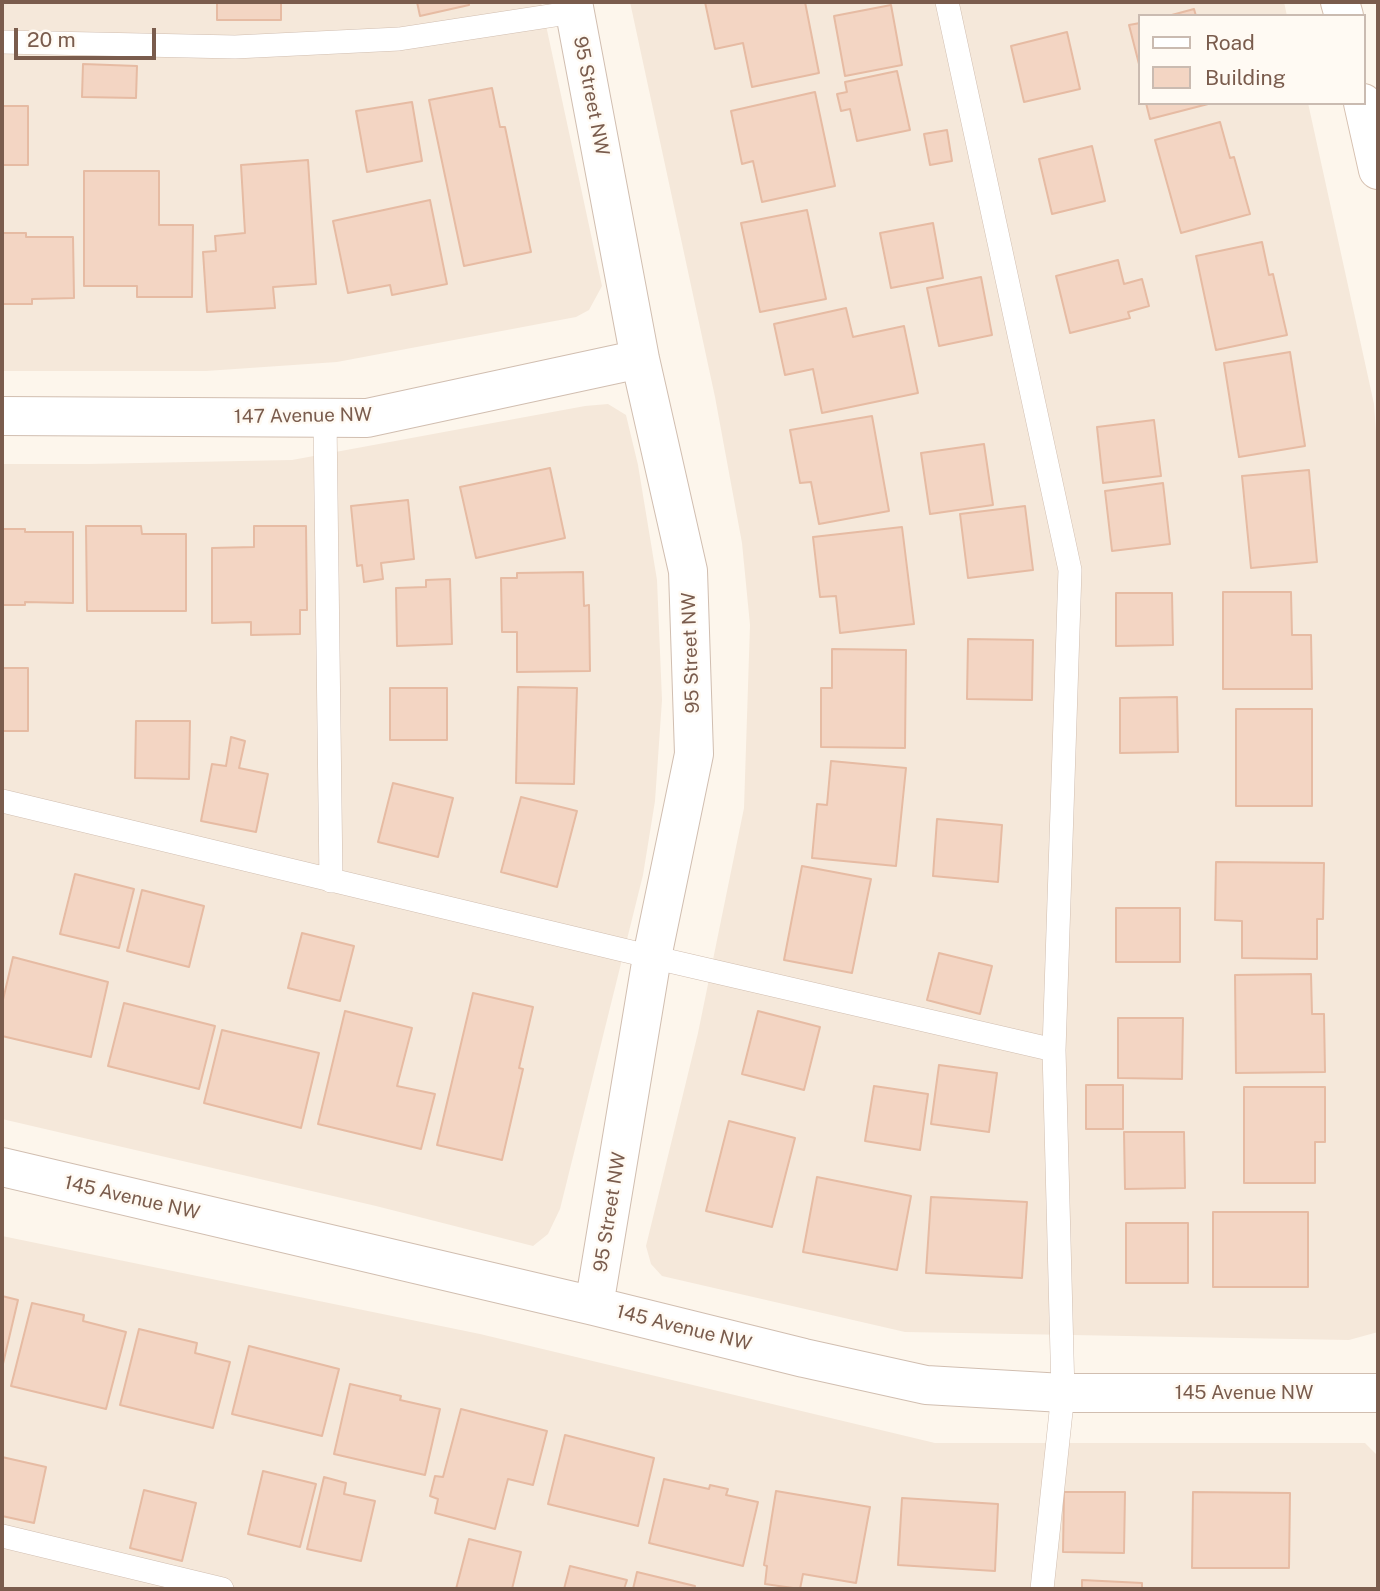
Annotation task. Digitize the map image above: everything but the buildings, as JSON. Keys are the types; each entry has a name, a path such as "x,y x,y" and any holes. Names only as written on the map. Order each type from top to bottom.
{"street":[{"name":"95 Street NW","path":"574,7 640,359 688,571 694,754 652,957 594,1307"},
{"path":"1363,105 1378,170"},
{"name":"147 Avenue NW","path":"2,416 367,418 640,359"},
{"name":"145 Avenue NW","path":"2,1167 926,1385 1063,1393 1378,1393"}],"lane":[{"path":"947,2 1070,570 1055,1050 1063,1393 1042,1589"},
{"path":"2,42 235,47 399,39 574,7"},
{"path":"326,418 331,881"},
{"path":"2,801 652,957 1055,1050"},
{"path":"2,1536 222,1589"}],"shaded area":[{"path":"2,2 541,2 602,286 589,310 576,317 337,362 206,371 2,371"},
{"path":"630,2 1284,2 1287,14 1138,14 1138,105 1308,105 1374,404 1378,460 1378,1332 1349,1340 905,1332 662,1276 651,1264 646,1246 698,1033 744,808 750,625 742,543 715,397"},
{"path":"608,404 626,415 638,465 657,580 662,700 655,801 643,875 560,1209 548,1234 533,1246 376,1206 2,1119 2,464 292,460"},
{"path":"2,1236 480,1334 935,1443 1365,1443 1378,1456 1378,1589 2,1589"}]}
